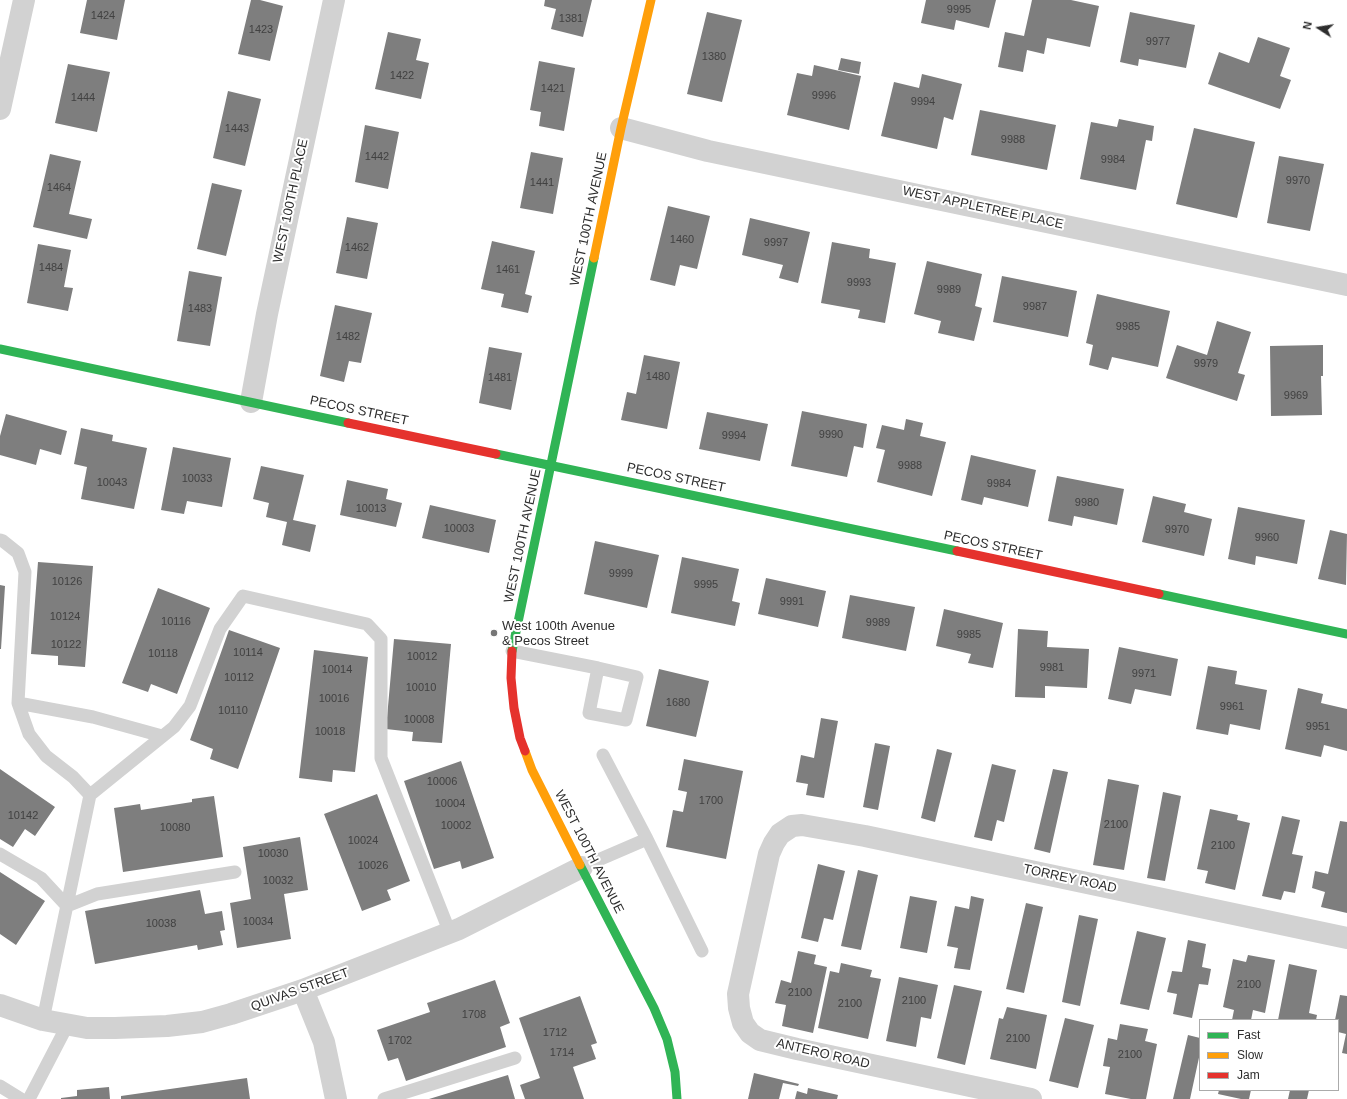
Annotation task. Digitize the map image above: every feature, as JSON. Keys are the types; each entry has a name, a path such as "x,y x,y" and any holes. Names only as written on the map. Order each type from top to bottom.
{"street":[{"path":"0,109 24,0"},
{"name":"WEST 100TH PLACE","path":"251,402 267,314 334,0"},
{"name":"WEST 100TH AVENUE","path":"651,0 621,128 512,651 511,678 514,708 520,738 532,770 654,1008 667,1039 675,1072 677,1099"},
{"name":"WEST APPLETREE PLACE","path":"621,128 708,151 1347,285"},
{"name":"PECOS STREET","path":"0,349 1347,634"},
{"name":"TORREY ROAD","path":"792,826 802,825 866,836 1347,938"},
{"name":"ANTERO ROAD","path":"792,826 780,834 769,854 738,994 739,1008 743,1023 750,1034 760,1040 796,1049 1031,1099"},
{"name":"QUIVAS STREET","path":"0,1005 43,1020 87,1028 167,1026 202,1022 303,990 450,933 582,867"},
{"path":"303,990 324,1042 336,1099"}],"lane":[{"path":"0,540 18,553 25,572 18,703 29,734 46,756 73,778 90,795"},
{"path":"43,1020 90,795 174,727 190,706 220,629 243,596 367,624 381,639 381,758 450,933"},
{"path":"512,651 598,668 637,676 626,720 590,713 598,668"},
{"path":"18,703 93,717 162,736"},
{"path":"603,755 647,839 702,951"},
{"path":"582,867 647,839"},
{"path":"0,854 41,878 67,906"},
{"path":"67,906 97,894 234,872"},
{"path":"29,1099 68,1024"},
{"path":"384,1099 515,1058"},
{"path":"0,1086 21,1099"}],"building":[{"path":"87,0 125,0 117,40 80,33"},
{"path":"251,0 260,0 283,6 270,61 238,54"},
{"path":"545,0 592,0 583,37 551,29 556,9 544,6"},
{"path":"926,0 996,0 989,28 956,20 954,30 921,23"},
{"path":"1032,0 1071,0 1099,6 1090,47 1047,38 1044,54 1027,50 1023,72 998,67 1005,32 1024,36"},
{"path":"707,12 742,20 722,102 687,94"},
{"path":"1130,12 1195,25 1186,68 1139,59 1138,66 1120,62"},
{"path":"388,32 421,39 416,60 429,63 421,99 375,89"},
{"path":"1258,37 1290,48 1280,76 1291,80 1280,109 1208,84 1219,52 1249,63"},
{"path":"841,58 861,62 859,74 838,70"},
{"path":"539,61 575,68 564,131 539,126 541,112 530,110"},
{"path":"68,64 110,72 97,132 55,123"},
{"path":"814,65 861,76 849,130 787,115 797,73 812,76"},
{"path":"922,74 962,84 953,120 944,117 937,149 881,136 894,82 919,88"},
{"path":"228,91 261,99 245,166 213,158"},
{"path":"980,110 1056,125 1047,170 971,155"},
{"path":"1119,119 1154,126 1152,141 1146,140 1136,190 1080,179 1091,122 1117,127"},
{"path":"365,125 399,132 388,189 355,182"},
{"path":"1194,128 1255,142 1237,218 1176,204"},
{"path":"531,152 563,158 553,214 520,208"},
{"path":"50,154 81,161 69,214 92,219 87,239 33,227"},
{"path":"1279,156 1324,164 1310,231 1267,223"},
{"path":"212,183 242,190 226,256 197,249"},
{"path":"668,206 710,216 697,269 680,265 675,286 650,280"},
{"path":"347,217 378,223 367,279 336,273"},
{"path":"750,218 810,232 798,283 779,278 783,265 742,255"},
{"path":"492,241 535,251 525,294 532,296 528,313 501,307 504,294 481,289"},
{"path":"832,242 870,249 869,258 896,263 885,323 858,318 860,310 821,303"},
{"path":"38,244 71,250 64,287 73,288 68,311 27,303"},
{"path":"927,261 982,274 975,306 982,308 974,341 938,333 941,321 914,314"},
{"path":"189,271 222,277 210,346 177,341"},
{"path":"1002,276 1077,291 1068,337 993,322"},
{"path":"1097,294 1170,311 1158,367 1112,357 1108,370 1089,365 1093,345 1086,343"},
{"path":"335,305 372,313 361,363 349,361 344,382 320,376"},
{"path":"1217,321 1251,332 1238,373 1245,375 1237,401 1166,378 1177,345 1207,355"},
{"path":"1323,345 1323,376 1321,376 1322,415 1271,416 1270,346"},
{"path":"489,347 522,353 511,410 479,403"},
{"path":"644,355 680,362 667,429 621,420 627,392 636,394"},
{"path":"802,411 867,424 863,448 854,446 847,477 791,466"},
{"path":"707,412 768,424 760,461 699,449"},
{"path":"6,414 67,431 61,455 40,449 36,465 0,455 0,436"},
{"path":"906,419 923,423 920,436 946,442 932,496 877,482 885,450 876,448 882,425 904,430"},
{"path":"81,428 113,435 112,441 147,448 134,509 81,499 87,467 74,464"},
{"path":"173,447 231,458 222,507 187,501 184,514 161,510"},
{"path":"971,455 1036,470 1028,507 984,497 982,505 961,500"},
{"path":"261,466 304,475 293,520 316,525 310,552 282,545 287,522 266,517 269,503 253,499"},
{"path":"1057,476 1124,489 1117,525 1074,516 1072,526 1048,521"},
{"path":"347,480 388,489 386,499 402,503 396,527 340,515"},
{"path":"1153,496 1186,504 1184,512 1212,519 1204,556 1142,542"},
{"path":"430,505 496,520 489,553 422,538"},
{"path":"1238,507 1305,520 1297,564 1256,556 1255,565 1228,559"},
{"path":"1330,530 1347,534 1346,585 1318,579"},
{"path":"595,541 659,555 647,608 584,594"},
{"path":"682,557 739,569 732,601 740,603 735,626 671,613"},
{"path":"38,562 93,566 85,667 58,665 58,656 31,654"},
{"path":"766,578 826,591 818,627 758,614"},
{"path":"0,585 5,586 1,649 0,649"},
{"path":"158,588 210,608 177,694 151,684 148,692 122,683"},
{"path":"850,595 915,607 906,651 842,638"},
{"path":"944,609 1003,623 993,668 968,663 971,654 936,646"},
{"path":"1018,629 1048,631 1047,647 1089,649 1087,688 1045,686 1045,698 1015,697"},
{"path":"229,630 280,648 238,769 210,759 213,749 190,740"},
{"path":"394,639 451,644 442,743 412,741 413,732 386,729"},
{"path":"1119,647 1178,659 1171,696 1135,689 1131,704 1108,699"},
{"path":"314,650 368,657 355,772 333,770 332,782 299,778"},
{"path":"1208,666 1237,671 1235,684 1267,690 1260,730 1230,724 1228,735 1196,729"},
{"path":"659,669 709,681 696,737 646,726"},
{"path":"1298,688 1323,694 1321,703 1347,709 1347,751 1324,745 1321,757 1285,749"},
{"path":"821,718 838,721 824,798 806,795 808,784 796,782 801,755 814,758"},
{"path":"875,743 890,746 878,810 863,807"},
{"path":"937,749 952,753 935,822 921,818"},
{"path":"684,759 743,771 726,859 666,847 673,810 683,812 687,792 678,790"},
{"path":"461,761 494,858 462,869 460,861 434,869 404,781"},
{"path":"992,764 1016,770 1004,822 997,820 992,841 974,837"},
{"path":"0,769 55,807 35,836 25,829 13,847 0,839"},
{"path":"1053,769 1068,772 1050,853 1034,849"},
{"path":"1108,779 1139,785 1124,870 1093,865"},
{"path":"1163,792 1181,796 1165,881 1147,878"},
{"path":"377,794 410,881 387,890 391,900 362,911 324,814"},
{"path":"214,796 223,857 123,872 114,808 140,804 141,810 192,802 192,799"},
{"path":"1210,809 1238,815 1237,820 1250,823 1235,890 1205,883 1208,871 1197,869"},
{"path":"1282,816 1300,820 1292,854 1303,856 1295,893 1284,891 1281,900 1262,896"},
{"path":"1340,821 1347,822 1347,913 1321,907 1325,892 1312,888 1315,871 1328,874"},
{"path":"300,837 308,890 284,894 291,939 237,948 230,903 251,899 243,847"},
{"path":"818,864 845,871 833,920 824,918 818,942 801,938"},
{"path":"858,870 878,875 861,950 841,946"},
{"path":"0,872 45,901 16,945 0,934"},
{"path":"200,890 205,914 222,911 225,930 220,931 223,945 198,950 197,945 95,964 85,911"},
{"path":"910,896 937,901 927,953 900,948"},
{"path":"971,896 984,899 970,970 954,968 958,948 947,946 955,906 969,909"},
{"path":"1026,903 1043,907 1024,993 1006,989"},
{"path":"1079,915 1098,919 1080,1006 1062,1002"},
{"path":"1137,931 1166,938 1149,1010 1120,1004"},
{"path":"1188,940 1206,944 1202,967 1211,969 1208,985 1199,984 1192,1018 1173,1014 1177,994 1167,992 1172,971 1182,972"},
{"path":"798,951 816,955 814,964 827,967 813,1033 782,1026 786,1005 775,1003 781,980 791,983"},
{"path":"1248,955 1275,960 1265,1013 1253,1010 1251,1019 1232,1019 1234,1010 1223,1007 1233,959 1246,962"},
{"path":"841,963 872,970 870,977 881,979 868,1039 818,1028 830,971 839,973"},
{"path":"1289,964 1317,970 1309,1013 1317,1015 1316,1019 1278,1019"},
{"path":"899,977 938,985 931,1019 921,1017 916,1047 886,1041"},
{"path":"495,980 510,1023 500,1027 506,1047 406,1081 398,1058 388,1061 377,1030 430,1012 427,1003"},
{"path":"954,985 982,991 965,1065 937,1058"},
{"path":"1340,995 1347,996 1347,1054 1342,1053 1346,1034 1339,1032 1339,1019 1335,1019"},
{"path":"580,996 597,1043 591,1045 596,1059 573,1067 584,1099 525,1099 520,1085 540,1078 519,1018"},
{"path":"1007,1007 1047,1015 1036,1069 990,1059 999,1018 1003,1019"},
{"path":"1065,1018 1094,1025 1078,1088 1049,1081"},
{"path":"1120,1024 1148,1029 1145,1041 1157,1044 1146,1099 1131,1099 1105,1094 1110,1067 1103,1066 1108,1038 1117,1040"},
{"path":"1188,1035 1199,1038 1199,1058 1190,1099 1173,1099"},
{"path":"754,1073 799,1084 798,1086 783,1083 779,1099 748,1099"},
{"path":"508,1075 515,1099 429,1099"},
{"path":"247,1078 250,1099 121,1099 121,1096"},
{"path":"109,1087 110,1099 61,1099 77,1096 77,1090"},
{"path":"808,1088 838,1095 837,1099 795,1099 797,1091 807,1094"},
{"path":"1219,1091 1251,1091 1249,1099 1241,1099 1218,1094"},
{"path":"1290,1091 1309,1091 1307,1099 1288,1099"}],"traffic: fast":[{"path":"512,651 594,258"},
{"path":"0,349 348,423"},
{"path":"496,454 957,551"},
{"path":"1159,594 1347,634"},
{"path":"580,865 654,1008 667,1039 675,1072 677,1099"}],"traffic: slow":[{"path":"594,258 621,128 651,0"},
{"path":"525,751 532,770 580,865"}],"traffic: jam":[{"path":"348,423 496,454"},
{"path":"957,551 1159,594"},
{"path":"512,651 511,678 514,708 520,738 525,751"}],"place":[{"name":"West 100th Avenue & Pecos Street","path":"494,633"}]}
